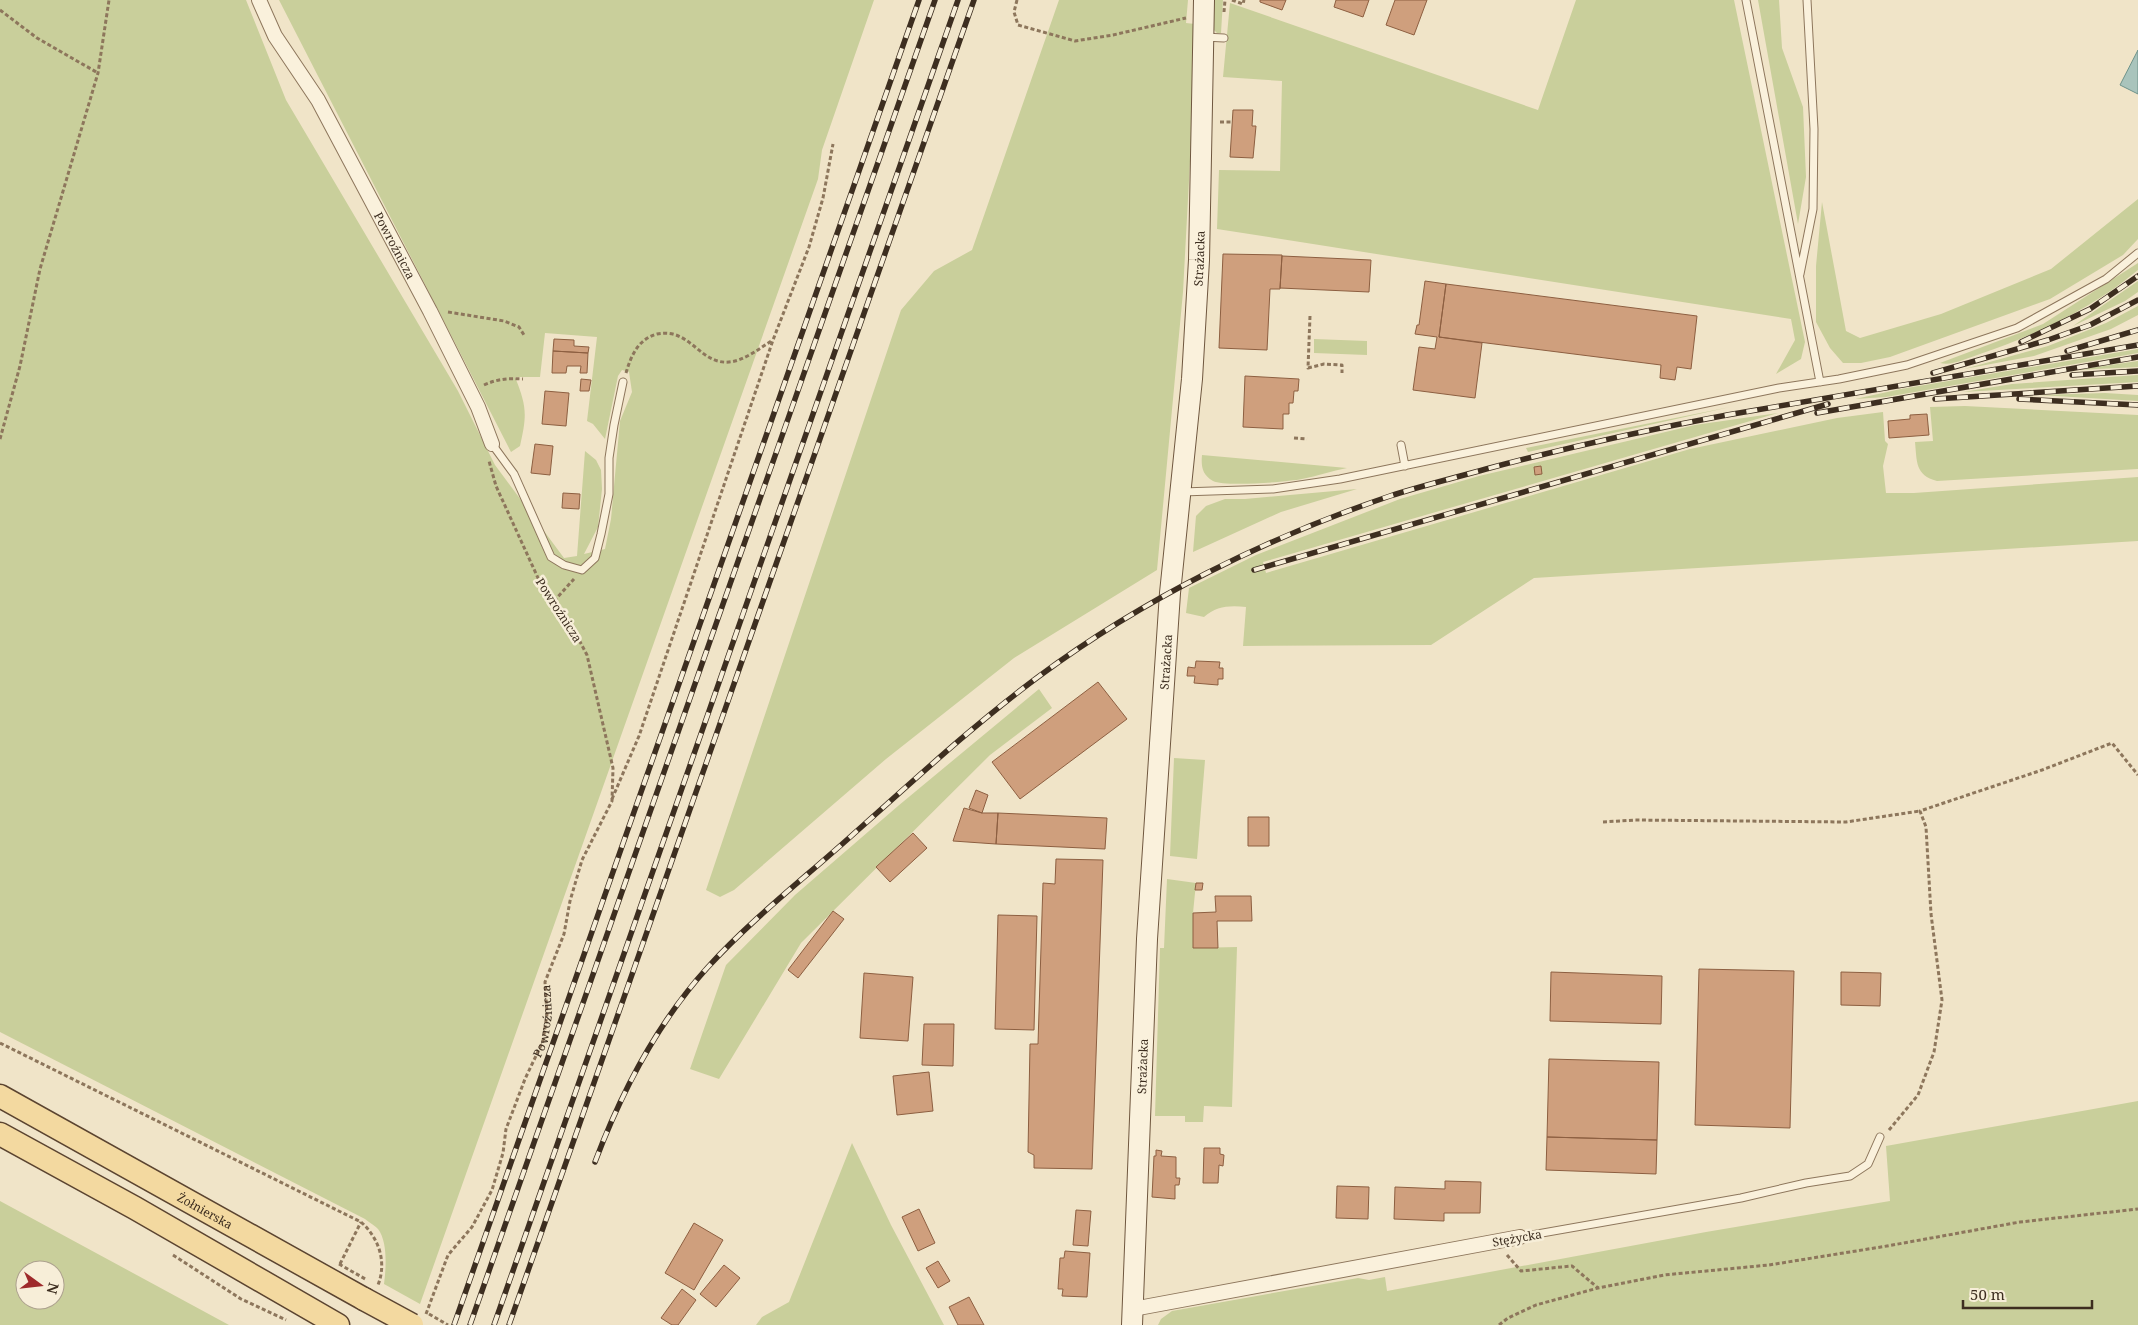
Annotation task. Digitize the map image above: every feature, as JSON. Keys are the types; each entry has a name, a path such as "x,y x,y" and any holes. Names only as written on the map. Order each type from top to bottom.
{"main road":[{"name":"Strażacka","path":"1132,1317 1147,930 1170,593 1182,492 1192,379 1199,260 1204,7"},
{"name":"Żołnierska","path":"0,1096 370,1294 412,1325"},
{"path":"0,1134 135,1208 338,1325"}],"street":[{"name":"Powroźnicza","path":"259,0 275,36 318,100 430,311 470,392 492,444"},
{"name":"Stężycka","path":"1132,1317 1520,1237"}],"lane":[{"path":"1746,0 1820,382"},
{"path":"1799,277 1813,209 1814,129 1807,0"},
{"path":"1203,37 1224,38"},
{"path":"1182,492 1273,489 1340,480 1779,388 1907,365 2017,328 2106,279 2138,253"},
{"path":"492,444 514,474 551,557 564,565 582,570 595,558 601,534 609,494 610,458 614,425 623,382"},
{"path":"1401,446 1405,466"},
{"name":"Stężycka","path":"1520,1237 1741,1198 1806,1183 1850,1176 1868,1164 1880,1137"}],"path":[{"path":"0,439 20,366 40,269 98,73 109,0"},
{"path":"1018,0 1014,12 1018,25 1075,41 1113,35 1204,7"},
{"path":"1232,0 1242,4 1244,0"},
{"path":"0,10 37,38 98,73"},
{"path":"612,801 639,736 773,340 809,247 823,198 833,144"},
{"path":"430,311 454,312 504,321 519,327 524,336"},
{"path":"1310,316 1308,368 1324,364 1342,365 1342,373"},
{"path":"623,382 632,352 648,336 666,332 682,336 712,359 728,363 742,358 773,340"},
{"path":"470,392 495,380 523,379"},
{"path":"1294,438 1307,439"},
{"name":"Powroźnicza","path":"429,1304 448,1255 472,1227 492,1190 503,1153 506,1129 525,1078 543,1041 547,1014 545,982 564,934 570,901 582,860 612,801 614,768 587,655 568,619 538,578 496,486 488,458 492,444"},
{"path":"554,601 582,570"},
{"path":"1604,822 1635,820 1846,822 1920,811 2112,743 2138,774"},
{"path":"1880,1137 1895,1125 1918,1095 1934,1052 1942,1000 1931,914 1926,826 1920,811"},
{"path":"0,1043 361,1222 373,1235 381,1257 382,1269 370,1294"},
{"path":"1499,1325 1508,1318 1536,1305 1598,1288 1664,1275 1769,1265 2020,1222 2138,1208"},
{"path":"339,1264 361,1222"},
{"path":"1498,1241 1521,1271 1572,1266 1598,1288"},
{"path":"241,1299 290,1321"}],"green space":[{"path":"0,0 246,0 286,100 458,391 495,465 564,558 577,556 585,451 596,460 601,470 602,489 598,527 584,554 605,549 611,519 620,421 632,392 629,372 622,370 618,376 605,439 593,424 587,421 597,337 545,333 540,377 515,377 524,404 525,418 520,446 511,452 279,0 874,0 822,150 818,179 420,1304 384,1284 386,1263 385,1248 381,1234 378,1229 365,1219 0,1032"},
{"path":"1059,0 1188,0 1186,23 1195,24 1196,49 1183,292 1157,570 1014,658 886,759 734,890 720,897 706,890 901,310 934,271 972,250"},
{"path":"1213,0 1223,0 1221,33 1217,33 1212,28"},
{"path":"1576,0 1734,0 1805,342 1801,359 1776,374 1795,340 1791,319 1217,229 1219,170 1280,171 1282,81 1223,77 1230,3 1538,110"},
{"path":"1758,0 1779,0 1782,48 1803,107 1806,177 1798,224"},
{"path":"2138,199 2138,239 2123,255 2050,299 1890,357 1861,363 1843,363 1830,348 1816,322 1816,266 1822,202 1846,331 1860,338 1941,314 2051,269"},
{"path":"2138,263 2138,270 2121,284 2063,319 2022,338 1955,363 1940,363 2043,324"},
{"path":"2138,281 2138,292 2125,301 2073,326"},
{"path":"2138,306 2138,315 2111,329 2034,356 1964,369 2048,346 2106,323"},
{"path":"1314,339 1367,341 1367,355 1314,353"},
{"path":"2138,349 2138,353 1886,397 1855,399 1901,389"},
{"path":"2138,361 2138,367 2078,370 2083,369"},
{"path":"2138,375 2138,382 1963,392 2012,384"},
{"path":"2105,393 2138,395 2138,401 2039,395"},
{"path":"1965,406 2138,415 2138,469 1937,481 1930,478 1918,467 1915,442 1933,441 1930,407"},
{"path":"1730,407 1528,452 1526,448"},
{"path":"1883,412 1885,441 1888,444 1883,466 1886,493 1914,493 2138,477 2138,541 1534,578 1431,645 1243,646 1246,607 1224,607 1204,617 1186,613 1189,588 1256,555 1400,499 1479,476 1695,425 1778,413 1263,562 1266,573 1690,449 1837,418"},
{"path":"1202,455 1347,468 1294,480 1230,484 1209,479 1204,473"},
{"path":"1357,489 1281,512 1193,552 1196,516 1206,506 1225,499 1245,499"},
{"path":"1039,689 1052,708 990,755 801,943 719,1079 690,1069 726,965 795,895 898,806"},
{"path":"1174,758 1205,760 1197,859 1170,856"},
{"path":"1167,879 1196,883 1193,913 1194,948 1237,947 1232,1107 1204,1106 1203,1122 1185,1122 1185,1116 1155,1116 1160,948 1164,948"},
{"path":"2138,1101 2138,1325 1158,1325 1161,1319 1172,1311 1358,1278 1369,1280 1385,1277 1387,1291 1706,1232 1890,1201 1886,1146"},
{"path":"852,1143 891,1225 944,1325 756,1325 762,1317 789,1302"},
{"path":"0,1201 229,1325 0,1325"}],"water":[{"path":"2138,50 2138,94 2120,85"}],"building":[{"path":"1260,0 1286,0 1282,10 1260,2"},
{"path":"1336,0 1369,0 1363,17 1334,7"},
{"path":"1395,0 1427,0 1414,35 1386,25"},
{"path":"1233,110 1253,110 1252,126 1256,126 1253,158 1230,157"},
{"path":"1223,254 1282,255 1280,289 1270,289 1267,350 1219,348"},
{"path":"1282,256 1371,260 1369,292 1280,288"},
{"path":"1425,281 1446,284 1439,337 1482,343 1475,398 1413,390 1419,347 1435,349 1437,337 1415,334 1417,325 1419,325"},
{"path":"1446,284 1697,316 1691,369 1677,367 1675,380 1660,378 1661,365 1439,337"},
{"path":"554,339 574,340 574,346 589,347 588,353 553,351"},
{"path":"553,351 588,353 587,373 580,373 581,366 567,366 566,373 552,373"},
{"path":"1245,376 1299,379 1298,391 1294,391 1293,403 1289,403 1289,414 1283,414 1283,429 1243,427"},
{"path":"581,379 591,380 589,391 580,391"},
{"path":"545,391 569,393 566,426 542,424"},
{"path":"1927,414 1929,435 1889,438 1888,421 1910,419 1910,415"},
{"path":"535,444 553,446 550,475 531,473"},
{"path":"1541,466 1542,474 1535,475 1534,467"},
{"path":"563,493 580,494 579,509 562,508"},
{"path":"1196,661 1220,662 1219,668 1223,668 1223,679 1218,679 1218,685 1194,683 1195,676 1187,676 1188,667 1195,668"},
{"path":"1098,682 1127,719 1020,799 992,762"},
{"path":"976,790 988,795 982,813 969,808"},
{"path":"964,808 982,813 998,813 996,844 953,841"},
{"path":"998,813 1107,818 1105,849 996,844"},
{"path":"1248,817 1269,817 1269,846 1248,846"},
{"path":"913,833 927,848 890,882 876,867"},
{"path":"1056,859 1103,860 1092,1169 1034,1168 1034,1155 1028,1152 1030,1044 1038,1044 1043,883 1055,884"},
{"path":"1196,883 1203,883 1202,890 1195,890"},
{"path":"1215,896 1251,896 1252,921 1217,921 1218,948 1193,948 1193,913 1216,912"},
{"path":"833,911 844,919 798,978 788,970"},
{"path":"998,915 1037,916 1034,1030 995,1029"},
{"path":"1699,969 1794,971 1790,1128 1695,1125"},
{"path":"1551,972 1662,976 1661,1024 1550,1021"},
{"path":"1841,972 1881,973 1880,1006 1841,1005"},
{"path":"864,973 913,977 908,1041 860,1038"},
{"path":"924,1024 954,1024 953,1066 922,1065"},
{"path":"1549,1059 1659,1062 1657,1140 1547,1137"},
{"path":"929,1072 933,1111 897,1115 893,1076"},
{"path":"1547,1137 1657,1140 1656,1174 1546,1170"},
{"path":"1204,1148 1220,1148 1220,1154 1224,1155 1223,1166 1219,1165 1218,1183 1203,1183"},
{"path":"1156,1150 1162,1151 1161,1156 1176,1157 1176,1178 1180,1178 1179,1185 1175,1185 1175,1199 1152,1197"},
{"path":"1445,1181 1481,1182 1480,1213 1444,1213 1444,1221 1394,1219 1395,1187 1445,1189"},
{"path":"1337,1186 1369,1187 1368,1219 1336,1218"},
{"path":"919,1209 935,1243 918,1251 902,1217"},
{"path":"1076,1210 1091,1211 1088,1246 1073,1245"},
{"path":"694,1223 723,1240 694,1290 665,1273"},
{"path":"1065,1251 1090,1253 1087,1297 1062,1296 1063,1289 1058,1289 1060,1258 1064,1258"},
{"path":"938,1261 950,1281 938,1288 926,1268"},
{"path":"724,1265 740,1278 716,1307 700,1294"},
{"path":"682,1289 696,1300 678,1325 672,1325 661,1318"},
{"path":"969,1297 984,1325 958,1325 949,1307"}],"railway":[{"path":"454,1325 919,0"},
{"path":"470,1325 935,0"},
{"path":"494,1325 958,0"},
{"path":"509,1325 974,0"},
{"path":"2021,342 2090,309 2138,276"},
{"path":"1933,373 2048,340 2090,325 2138,300"},
{"path":"2067,351 2138,330"},
{"path":"595,1162 605,1136 642,1059 690,988 724,950 942,755 1013,696 1078,649 1120,622 1207,573 1297,531 1390,496 1546,454 1636,433 1727,415 2138,345"},
{"path":"1817,413 2138,357"},
{"path":"2072,375 2138,371"},
{"path":"1935,399 2138,386"},
{"path":"2019,399 2138,405"},
{"path":"1254,570 1828,404"}]}
